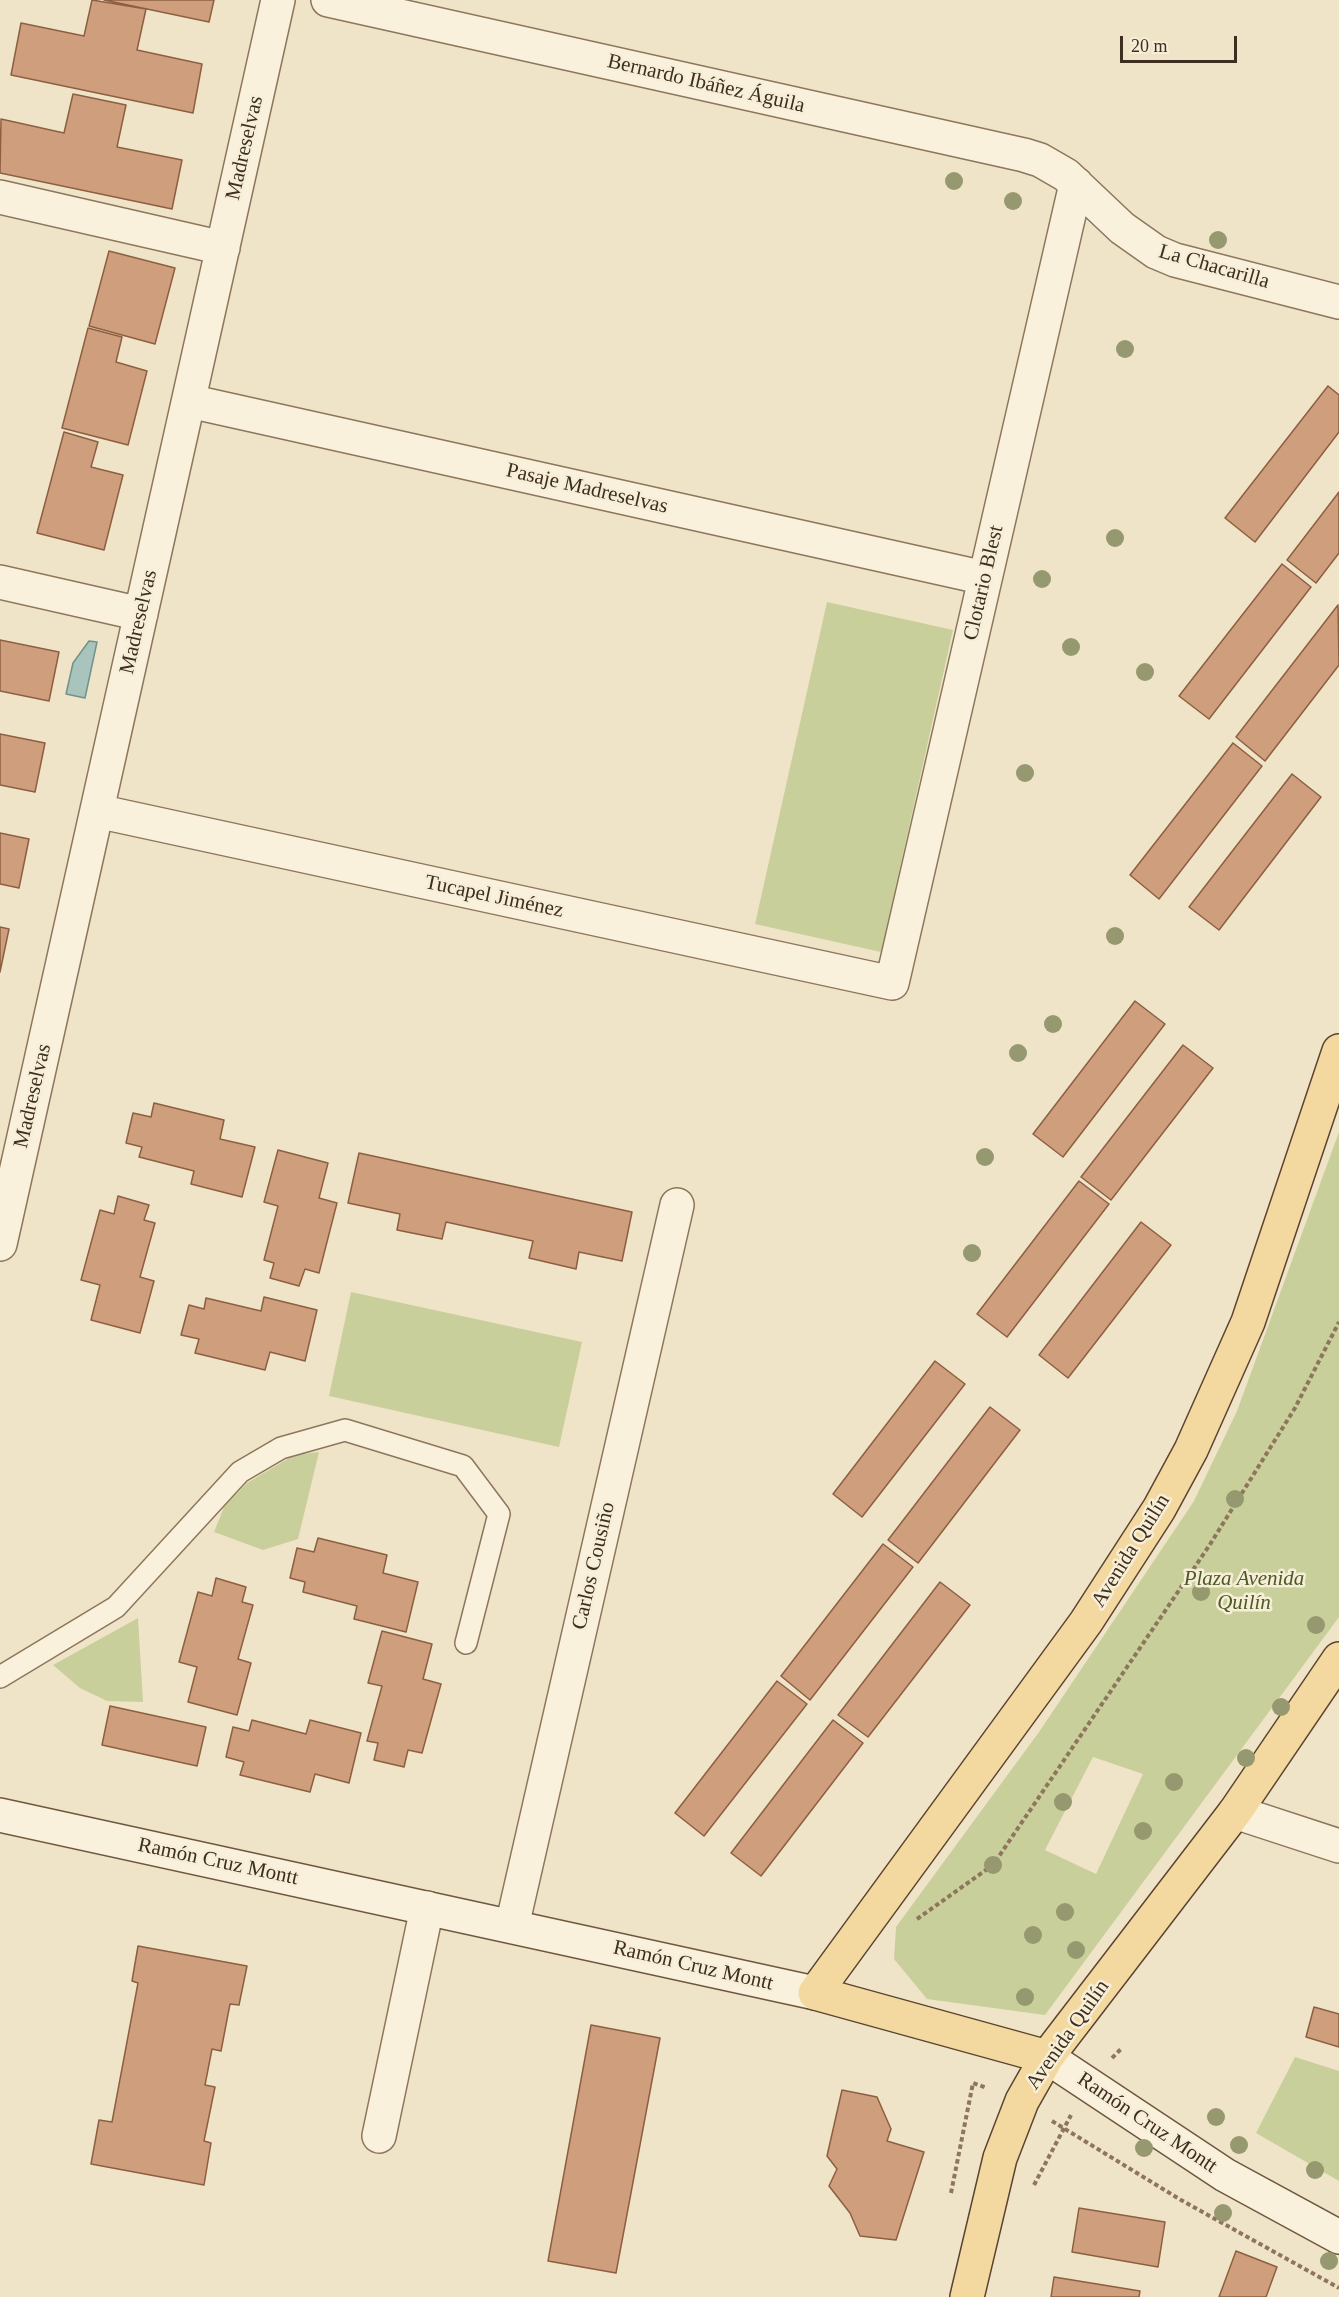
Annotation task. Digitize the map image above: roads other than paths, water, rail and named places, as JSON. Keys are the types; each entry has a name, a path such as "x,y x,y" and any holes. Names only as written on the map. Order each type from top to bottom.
{"main road":[{"name":"Avenida Quilín","path":"814,1993 1086,1622 1159,1509 1191,1450 1248,1322 1339,1051"},
{"name":"Avenida Quilín","path":"967,2297 1000,2158 1022,2101 1047,2057 1235,1812 1339,1659"},
{"name":"Ramón Cruz Montt","path":"814,1993 1047,2057"}],"street":[{"name":"Madreselvas","path":"0,1244 278,0"},
{"name":"Bernardo Ibáñez Águila","path":"328,0 1024,155 1055,168 1076,183"},
{"name":"La Chacarilla","path":"1076,183 1122,228 1156,252 1175,260 1339,302"},
{"name":"Clotario Blest","path":"892,983 1076,183"},
{"path":"0,197 223,248"},
{"name":"Pasaje Madreselvas","path":"189,401 985,578"},
{"path":"0,582 141,614"},
{"name":"Tucapel Jiménez","path":"97,811 892,983"},
{"name":"Carlos Cousiño","path":"512,1926 677,1205"},
{"path":"1235,1812 1339,1846"},
{"name":"Ramón Cruz Montt","path":"0,1815 814,1993"},
{"path":"379,2136 427,1908"},
{"name":"Ramón Cruz Montt","path":"1047,2057 1224,2175 1339,2237"}],"lane":[{"path":"0,1677 116,1607 240,1472 281,1448 345,1430 463,1466 499,1514 466,1643"}],"water":[{"path":"89,641 97,642 85,698 66,694 73,663"}],"park label":[{"name":"Plaza Avenida Quilín","path":"1244,1591"}]}
